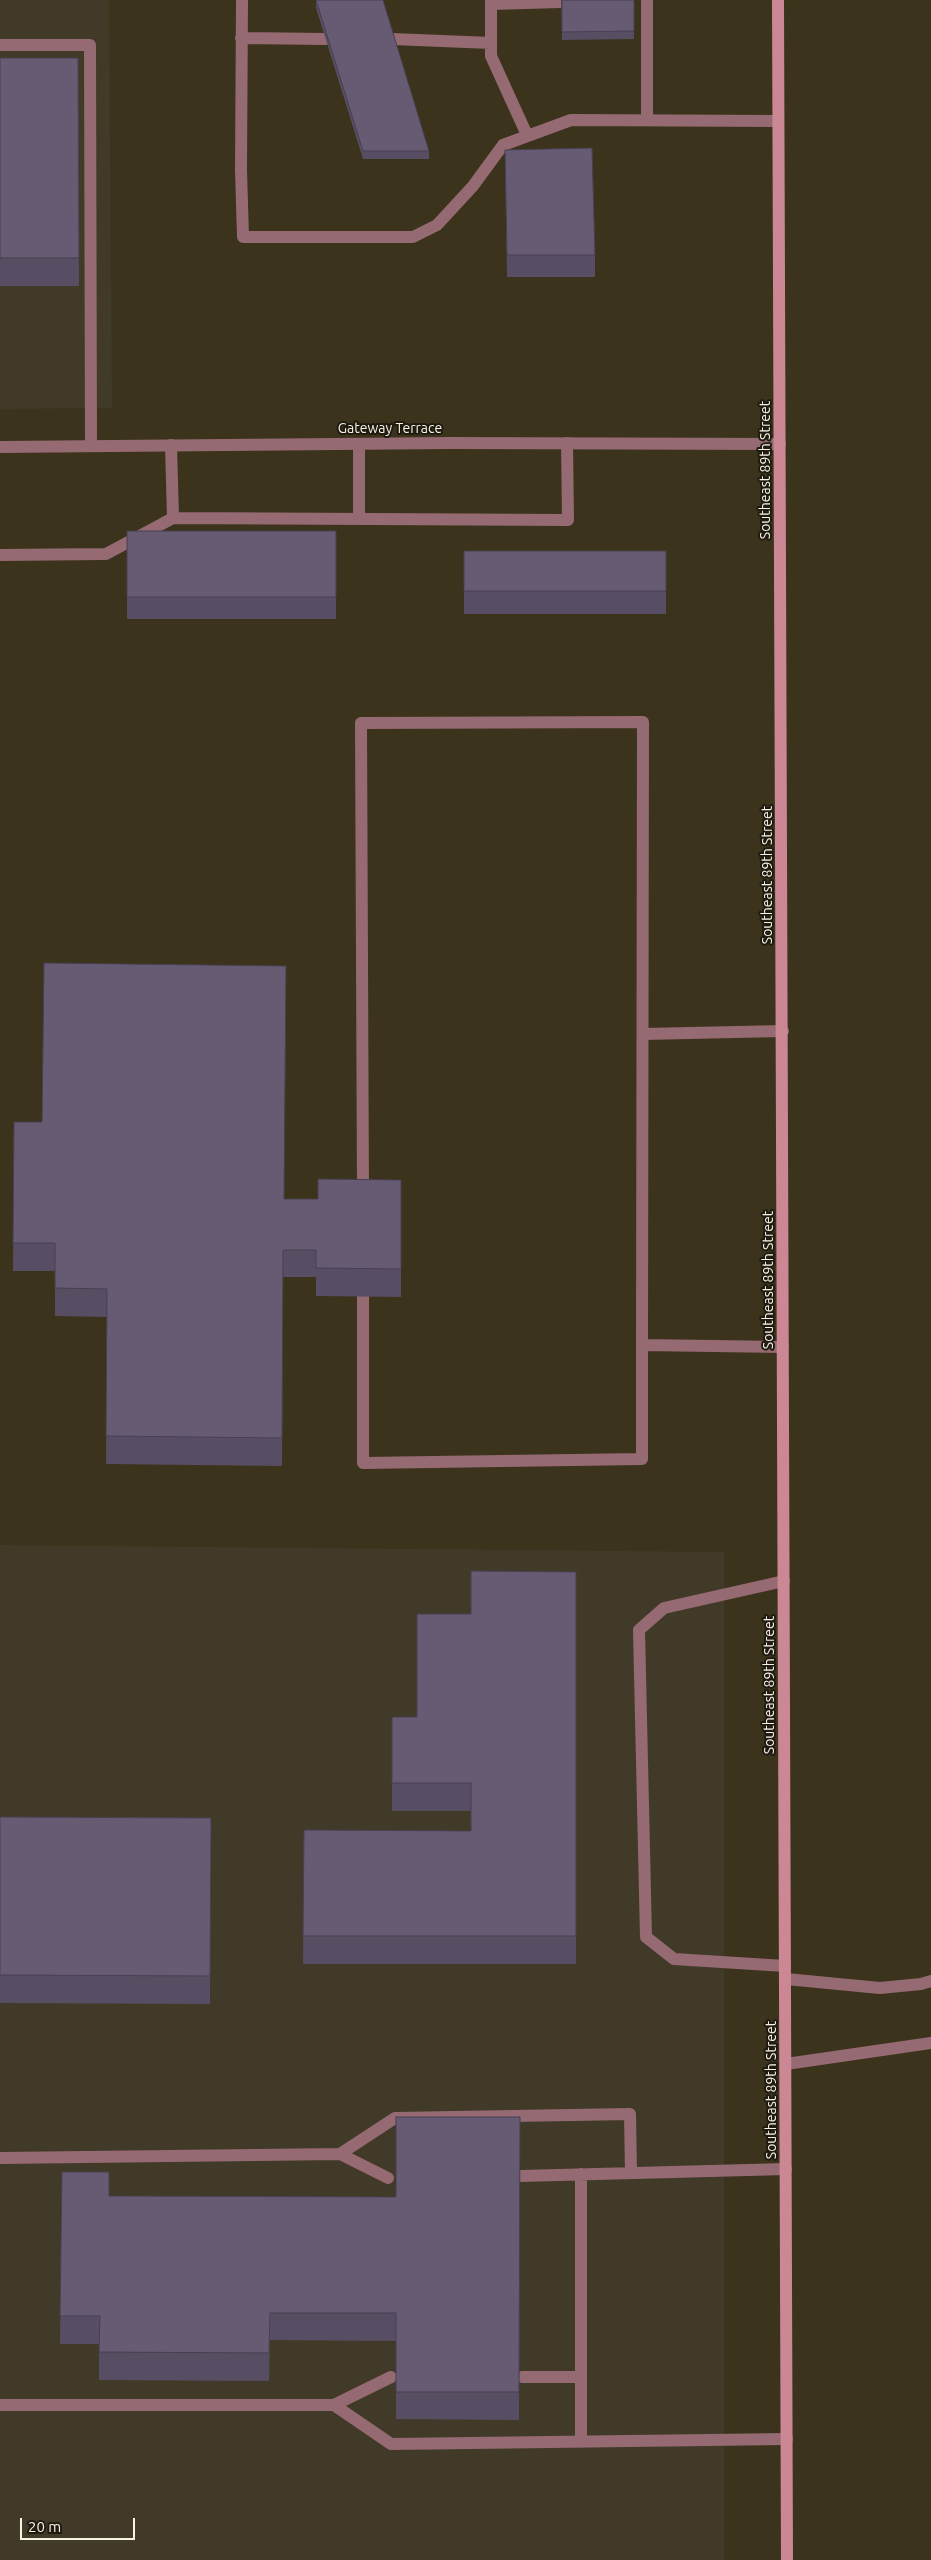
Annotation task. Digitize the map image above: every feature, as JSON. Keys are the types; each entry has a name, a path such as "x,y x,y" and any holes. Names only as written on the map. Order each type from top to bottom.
{"main road":[{"name":"Southeast 89th Street","path":"778,0 788,2560"}],"street":[{"path":"242,0 241,170 243,237 413,237 437,225 474,186 503,145 571,120 778,121"},
{"path":"648,0 648,120"},
{"path":"527,135 491,56 491,2 561,2"},
{"path":"241,38 326,39"},
{"path":"392,39 491,43"},
{"path":"0,45 90,45 91,446"},
{"path":"0,555 106,554 173,518 568,520 566,443"},
{"path":"171,444 173,518"},
{"name":"Gateway Terrace","path":"0,447 171,444 780,444"},
{"path":"359,444 359,519"},
{"path":"362,1207 361,723 643,722 642,1459 363,1463 362,1296"},
{"path":"643,1034 783,1031"},
{"path":"642,1345 783,1347"},
{"path":"784,1581 664,1608 639,1630 646,1937 674,1959 786,1972 880,1988 921,1984 931,1981"},
{"path":"786,2064 931,2043"},
{"path":"340,2154 395,2118 630,2114 631,2173"},
{"path":"0,2158 340,2154 388,2178"},
{"path":"521,2176 786,2169"},
{"path":"581,2174 581,2442"},
{"path":"522,2376 581,2376"},
{"path":"0,2405 334,2405 391,2377"},
{"path":"334,2405 391,2444 787,2439"}],"shaded area":[{"path":"0,0 109,0 112,408 0,409"},
{"path":"0,1545 724,1552 724,2560 0,2560"}],"building":[{"path":"316,0 383,0 429,151 363,151"},
{"path":"562,0 634,0 634,31 562,32"},
{"path":"0,58 78,58 79,258 0,258"},
{"path":"592,148 595,255 507,255 505,150"},
{"path":"127,531 336,531 336,597 127,597"},
{"path":"464,551 666,551 666,591 464,591"},
{"path":"44,963 286,966 284,1199 318,1199 318,1179 401,1180 401,1269 316,1268 316,1250 283,1250 282,1438 106,1436 107,1289 55,1288 55,1243 13,1243 14,1122 42,1122"},
{"path":"471,1571 576,1572 576,1936 303,1936 304,1830 471,1831 471,1783 392,1783 392,1717 417,1717 417,1614 471,1614"},
{"path":"0,1817 211,1818 210,1976 0,1975"},
{"path":"396,2117 520,2117 519,2392 396,2392 396,2313 270,2313 269,2353 99,2352 100,2316 60,2316 62,2172 109,2172 109,2196 396,2197"}]}
